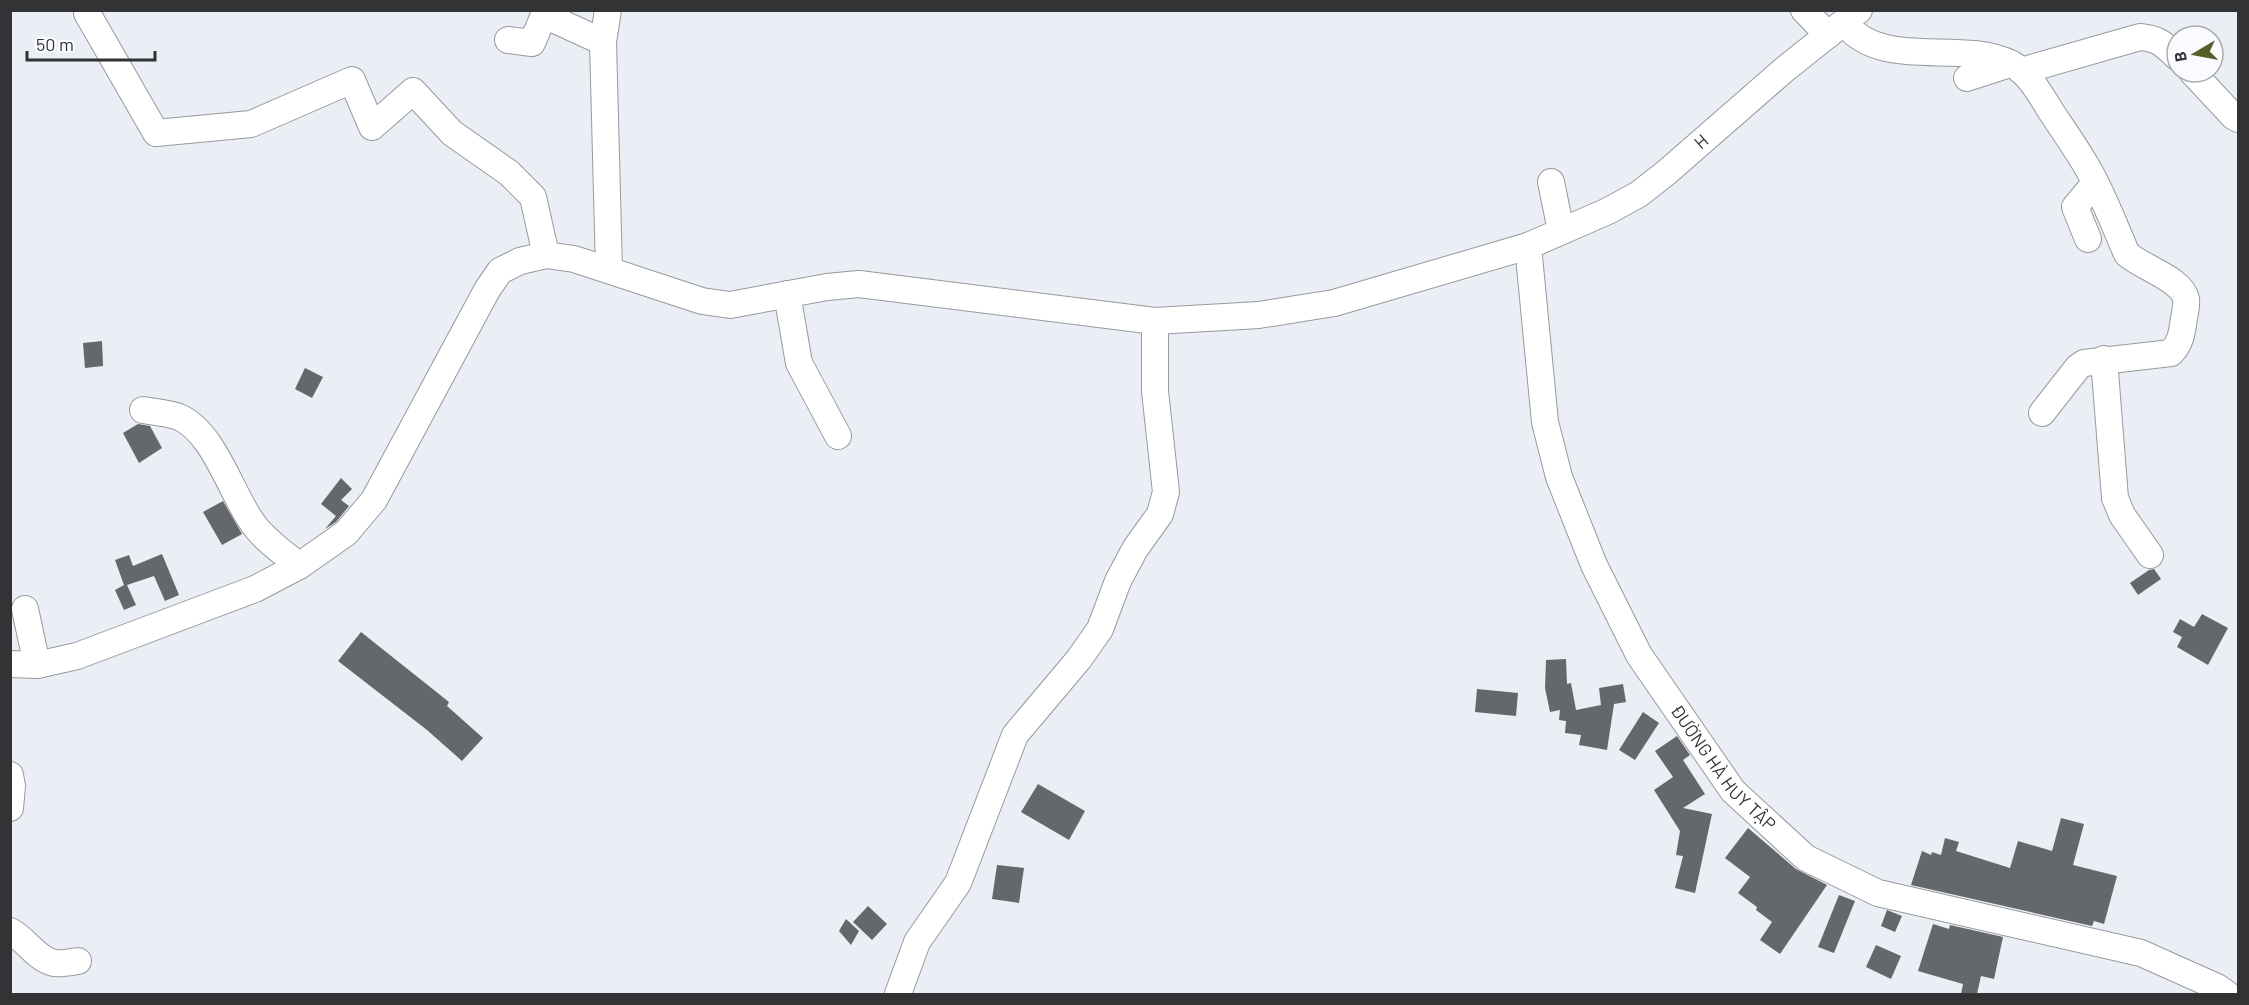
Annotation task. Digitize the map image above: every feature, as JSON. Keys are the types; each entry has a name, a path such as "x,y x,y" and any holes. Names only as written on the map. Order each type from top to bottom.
{"street":[{"path":"608,10 603,42 609,270"},
{"path":"1804,10 1844,23 1865,42 1881,48 1894,51 1933,51 1985,57 2016,67 2043,98 2088,168 2127,254 2136,262 2176,284 2184,291 2187,302 2181,338 2171,353 2104,359 2078,367 2042,413"},
{"path":"10,664 37,665 77,656 255,589 299,566 346,533 374,500 487,290 500,271 520,261 546,255 533,197 509,173 452,133 413,91 372,127 352,80 251,124 156,134 87,13"},
{"path":"507,40 532,43 544,15 603,42"},
{"name":"H","path":"546,255 574,259 702,301 730,305 827,287 859,284 1155,321 1259,315 1334,303 1528,246 1608,211 1639,194 1785,69 1844,23"},
{"path":"1967,78 2140,37 2155,39 2165,46"},
{"path":"2203,84 2238,119"},
{"path":"1551,182 1561,231"},
{"path":"2088,239 2075,207 2095,183"},
{"name":"ĐƯỜNG HÀ HUY TẬP","path":"1528,246 1545,422 1559,477 1594,565 1639,655 1733,792 1806,858 1878,893 2141,952 2217,987 2227,994"},
{"path":"787,294 799,363 838,436"},
{"path":"898,994 917,942 958,883 1015,735 1079,659 1100,629 1118,581 1135,549 1160,514 1166,492 1155,391 1155,321"},
{"path":"2104,359 2115,498 2122,515 2150,555"},
{"path":"143,410 180,417 198,432 220,462 254,526 299,566"},
{"path":"26,609 37,665"},
{"path":"10,775 12,786 10,808"},
{"path":"10,931 47,960 55,963 78,961"}],"building":[{"path":"102,341 103,366 85,368 83,343"},
{"path":"305,368 323,377 312,398 295,389"},
{"path":"138,424 150,426 162,448 139,463 123,433"},
{"path":"341,478 352,489 341,500 349,506 336,522 325,529 336,516 321,504"},
{"path":"223,501 242,534 222,545 203,512"},
{"path":"162,554 179,595 165,601 154,576 127,585 136,605 124,610 115,590 124,585 115,560 129,555 133,566"},
{"path":"2154,569 2161,579 2138,595 2130,583"},
{"path":"2202,614 2228,628 2208,665 2177,647 2182,637 2173,632 2180,619 2194,627"},
{"path":"361,632 449,702 447,706 483,738 462,761 427,730 338,661"},
{"path":"1566,659 1567,684 1571,683 1576,710 1601,705 1599,688 1623,684 1626,702 1614,704 1607,750 1579,745 1581,735 1565,733 1566,721 1559,720 1560,710 1550,712 1545,688 1546,660"},
{"path":"1477,689 1518,693 1516,716 1475,712"},
{"path":"1643,712 1659,723 1635,760 1619,750"},
{"path":"1677,736 1690,755 1683,760 1705,794 1683,808 1712,814 1695,893 1675,888 1683,856 1676,855 1680,831 1654,790 1673,777 1655,751"},
{"path":"1038,784 1085,811 1069,840 1021,812"},
{"path":"2061,818 2084,824 2073,865 2117,876 2104,924 2094,921 2092,926 1911,885 1922,851 1931,855 1932,852 1941,855 1945,838 1959,842 1956,851 2010,868 2018,841 2052,851"},
{"path":"1748,828 1796,869 1827,885 1780,954 1760,940 1772,922 1738,893 1750,877 1725,858"},
{"path":"997,865 1024,868 1019,903 992,899"},
{"path":"1839,895 1855,901 1834,953 1818,947"},
{"path":"868,906 887,924 872,940 853,922"},
{"path":"1887,910 1902,916 1895,932 1881,926"},
{"path":"846,919 859,931 851,945 839,931"},
{"path":"1933,924 1949,929 1950,925 2003,937 1994,979 1981,976 1977,994 1961,994 1963,984 1918,971"},
{"path":"1876,945 1901,956 1891,979 1866,967"}]}
